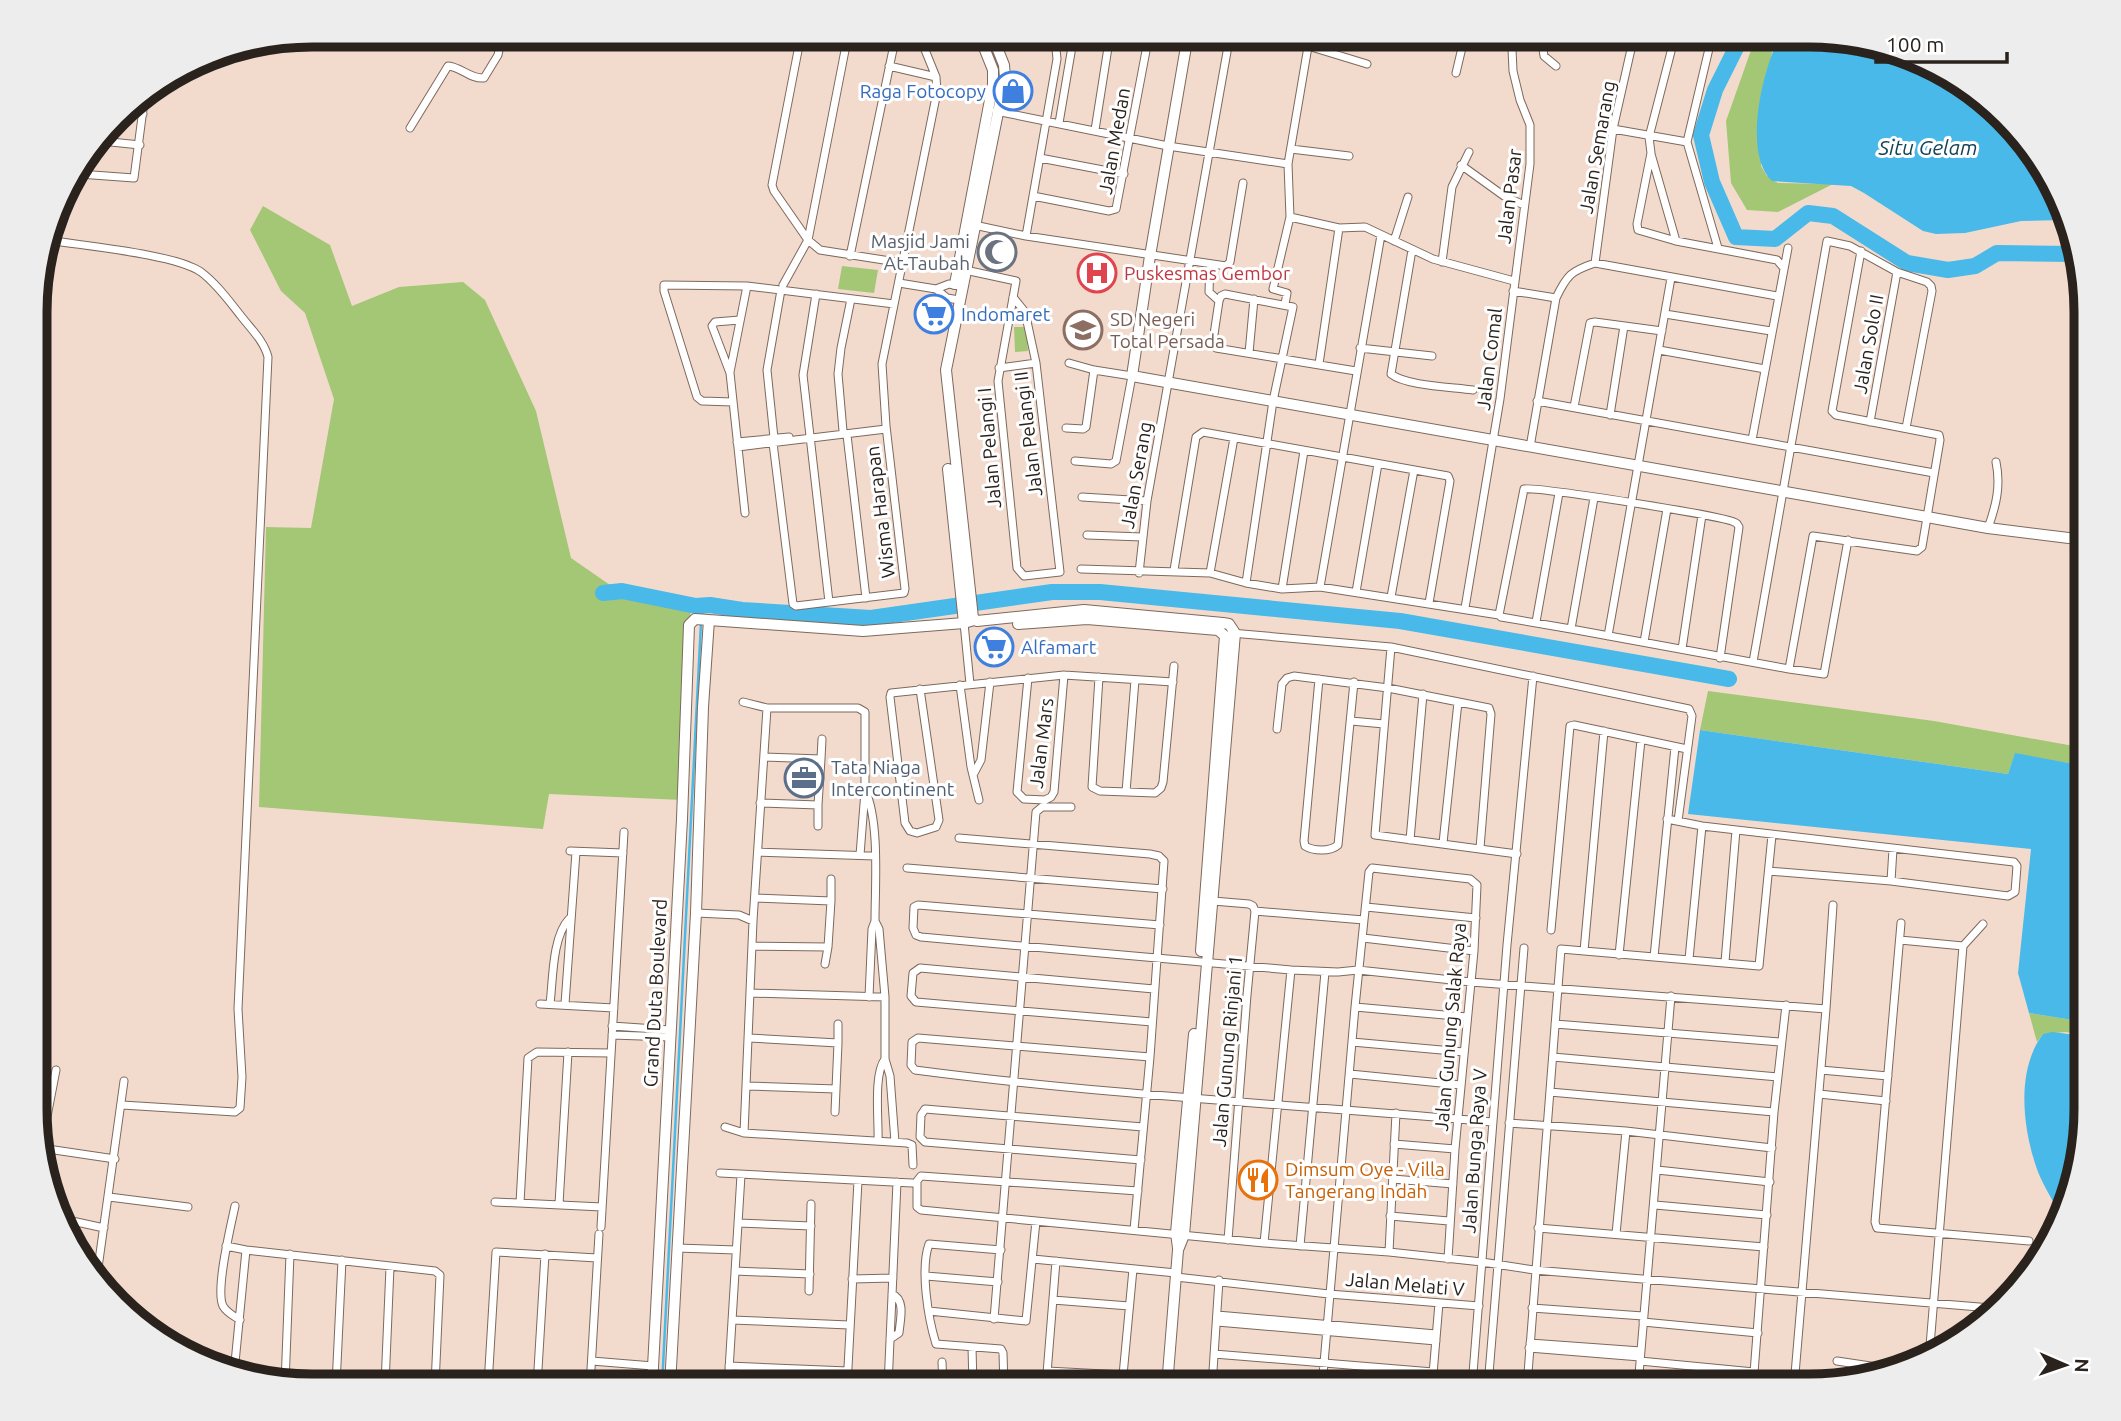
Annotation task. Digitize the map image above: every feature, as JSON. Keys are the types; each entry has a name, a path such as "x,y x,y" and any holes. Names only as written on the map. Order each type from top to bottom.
{"street":[{"path":"410,128 448,66 477,78 484,78 498,55 500,47"},
{"path":"799,47 772,185 775,194 808,240 827,253 903,263"},
{"path":"737,444 773,441 767,370 782,288 808,240 846,47"},
{"path":"850,256 893,47"},
{"path":"886,428 882,364 937,92 936,77 924,47"},
{"path":"983,47 993,75 993,111"},
{"path":"996,47 1005,71 993,111 939,371 961,596 971,627 1087,619 1215,630 1223,634 1391,647 1689,709 1692,716 1678,821"},
{"path":"1026,236 1057,59 1055,47"},
{"path":"1059,123 1072,47"},
{"path":"1094,130 1108,47"},
{"name":"Jalan Medan","path":"1033,196 1112,211 1118,206 1147,47"},
{"path":"1075,461 1111,464 1116,461 1186,47"},
{"name":"Jalan Serang","path":"1139,573 1147,501 1228,47"},
{"path":"1285,304 1287,293 1273,289 1290,217 1288,164 1308,47"},
{"path":"1311,47 1367,64"},
{"path":"1456,73 1462,47"},
{"name":"Jalan Pasar","path":"1512,47 1515,81 1532,135 1514,281"},
{"path":"1543,47 1544,56 1556,66"},
{"name":"Jalan Semarang","path":"1595,264 1613,129 1632,47"},
{"path":"1672,47 1649,137 1676,241"},
{"path":"1709,47 1686,142 1718,248"},
{"path":"1057,59 1069,61"},
{"path":"889,66 936,77"},
{"path":"86,175 133,178 144,108"},
{"path":"993,111 1168,146 1288,164"},
{"path":"138,113 143,114"},
{"path":"1613,129 1686,142"},
{"path":"110,142 140,145"},
{"path":"1291,149 1349,156"},
{"path":"1442,262 1452,187 1469,152"},
{"path":"1651,153 1637,228 1641,233 1777,260 1783,267"},
{"path":"1040,158 1124,174"},
{"path":"1461,165 1503,196 1524,205"},
{"path":"970,224 1150,256 1229,264 1242,183"},
{"path":"1394,241 1408,197"},
{"path":"1290,217 1339,228 1361,226 1442,262 1514,281"},
{"path":"958,286 965,270 970,224"},
{"path":"1319,365 1339,228"},
{"path":"1320,587 1381,235"},
{"path":"1753,662 1825,243 1829,240 1861,251 1897,272 1927,282 1932,288 1906,428"},
{"path":"57,241 170,260 190,266 213,282 264,344 268,356 238,1009 242,1077 240,1108 235,1112 122,1105"},
{"path":"1752,440 1788,248"},
{"path":"1412,250 1391,369 1394,377 1473,390"},
{"path":"1789,669 1812,537 1917,551 1922,547 1940,437 1836,415 1832,408 1861,251"},
{"path":"1210,264 1209,292 1219,301"},
{"path":"1530,447 1556,298 1571,273 1595,264 1777,296"},
{"name":"Jalan Pelangi I","path":"965,270 1016,281 999,368 999,400 1017,571"},
{"name":"Jalan Solo II","path":"1870,422 1897,272"},
{"path":"1608,636 1671,278"},
{"name":"Jalan Comal","path":"1465,608 1493,441 1514,281"},
{"path":"899,283 936,289 955,299"},
{"path":"936,289 947,284 958,286"},
{"path":"733,402 702,401 697,397 664,285 782,288 894,304"},
{"path":"730,373 747,286"},
{"path":"1514,291 1556,298"},
{"path":"816,294 803,375 829,602"},
{"path":"1246,583 1273,401 1281,358 1293,307 1225,294 1221,296 1214,346 1249,353 1281,358 1356,371"},
{"name":"Jalan Pelangi II","path":"1013,297 1025,312 1036,363 1060,572 1024,576 1017,571"},
{"path":"845,433 838,374 851,299"},
{"path":"955,299 946,378 969,585 970,684"},
{"path":"1249,353 1254,299"},
{"path":"1665,314 1771,331"},
{"path":"740,320 712,324 730,373 745,513"},
{"path":"1574,407 1588,325 1593,322 1662,331"},
{"path":"1610,415 1624,326"},
{"path":"1360,348 1432,356"},
{"path":"1659,350 1765,369"},
{"path":"999,368 1036,363"},
{"path":"1069,363 1094,370 1988,528 2074,539"},
{"path":"1066,428 1086,427 1094,370"},
{"path":"1537,401 1934,473"},
{"name":"Wisma Harapan","path":"886,428 905,589 903,594 795,606 791,602 773,441 886,428"},
{"path":"1174,570 1197,436 1203,432 1447,475 1450,479 1429,603"},
{"name":"Wisma Harapan","path":"845,433 866,598"},
{"path":"1210,573 1234,438"},
{"path":"1282,589 1304,451"},
{"path":"1988,528 1999,489 1996,462"},
{"path":"1356,592 1378,464"},
{"path":"1391,597 1414,470"},
{"path":"1499,615 1522,492 1531,489 1702,515 1735,522 1739,527 1720,658"},
{"path":"1536,622 1559,493"},
{"path":"1082,497 1147,501"},
{"path":"1571,629 1594,498"},
{"path":"1644,642 1667,509"},
{"path":"1682,649 1702,515"},
{"path":"1087,535 1142,537"},
{"path":"1081,569 1139,573 1174,570 1210,573 1282,589 1320,587 1356,592 1465,608 1720,658 1824,674 1847,540"},
{"path":"703,619 863,631 1097,611 1228,624 1235,633 1213,901 1203,962"},
{"name":"Grand Duta Boulevard","path":"653,1374 673,1147 696,913 691,824 688,630 691,622 703,619 703,707 691,824 670,1034 673,1147 677,1248 671,1374"},
{"path":"1168,1374 1203,962 1225,642 1223,634"},
{"path":"1391,647 1375,834 1377,837 1517,854"},
{"path":"1099,677 1091,785 1097,790 1155,793 1161,788 1174,666"},
{"path":"920,689 939,820 936,827 917,833 906,826 890,697 895,692 920,689 1028,678 1065,676 1173,682"},
{"name":"Jalan Mars","path":"1028,678 1017,792 1021,798 1048,799 1053,795 1065,676"},
{"path":"1277,729 1283,680 1294,676 1354,682 1485,706 1490,710 1480,848"},
{"name":"Jalan Bunga Raya V","path":"1473,1374 1492,1122 1533,676"},
{"path":"1319,679 1304,841 1306,848 1327,850 1338,845 1354,682"},
{"path":"1126,792 1135,680"},
{"path":"973,776 981,760 990,682"},
{"path":"960,685 978,800"},
{"path":"1410,840 1423,694"},
{"path":"743,702 767,708 863,710 866,720 865,790 860,855"},
{"path":"1443,843 1458,702"},
{"path":"744,1133 753,921 767,708"},
{"path":"1351,721 1384,724"},
{"path":"1551,930 1569,727 1574,725 1688,749"},
{"path":"1584,951 1605,732"},
{"path":"818,826 822,739"},
{"path":"1619,955 1641,740"},
{"path":"1654,957 1675,747"},
{"path":"764,757 821,760"},
{"path":"865,790 870,800 875,856 875,921 872,929 869,997"},
{"path":"760,803 818,805"},
{"path":"995,1319 1037,810 1042,807 1071,807"},
{"path":"1667,820 1772,835 2014,862 2017,866 2015,892 2010,896 1891,881 1769,871"},
{"path":"1689,959 1702,826"},
{"path":"1725,962 1736,830"},
{"path":"591,1374 624,832"},
{"path":"1527,1374 1561,949 1759,965 1772,835"},
{"path":"959,838 1159,856 1164,865 1134,1230"},
{"path":"1891,881 1893,849"},
{"path":"565,1004 573,851 623,853"},
{"path":"758,852 875,856"},
{"path":"906,868 1163,889"},
{"name":"Jalan Gunung Salak Raya","path":"1366,907 1369,872 1372,869 1470,879 1476,883 1474,951 1455,1149 1448,1259"},
{"path":"825,964 831,879"},
{"path":"755,898 831,901"},
{"path":"1213,901 1249,904 1255,911 1364,920"},
{"path":"1160,925 917,905 914,909 913,928 918,937 1291,970 1358,970 1471,982 1826,1009"},
{"path":"1795,1374 1833,905"},
{"path":"1323,1374 1358,970 1366,907 1476,918"},
{"name":"Jalan Gunung Rinjani 1","path":"1228,1240 1255,911"},
{"path":"696,913 739,915 753,921"},
{"path":"550,1004 558,941 561,930 569,919"},
{"path":"875,921 879,929 885,1059 890,1076 895,1142"},
{"path":"1901,923 1875,1222 1877,1228 2029,1241"},
{"path":"1931,1344 1964,946 1983,925"},
{"path":"1363,938 1474,951"},
{"path":"1900,940 1964,946"},
{"path":"752,946 828,947"},
{"path":"1489,1374 1524,948"},
{"path":"1152,1022 916,1002 911,996 913,973 920,968 1154,989"},
{"path":"1264,1243 1291,970"},
{"path":"1300,1246 1325,972"},
{"path":"751,993 884,997"},
{"path":"1639,1374 1671,996"},
{"path":"540,1004 614,1008"},
{"path":"1529,1345 1640,1356 1754,1372 1774,1112 1786,1006"},
{"path":"1355,1007 1467,1017"},
{"path":"835,1112 838,1024"},
{"path":"1555,1024 1782,1042"},
{"path":"612,1030 670,1034"},
{"path":"749,1038 838,1043"},
{"path":"1150,1057 918,1038 912,1042 911,1065 915,1069 1014,1083 1492,1122"},
{"path":"1352,1042 1464,1052"},
{"path":"520,1203 528,1058 537,1052 611,1053"},
{"path":"559,1204 568,1052"},
{"path":"1553,1057 1778,1077"},
{"path":"878,1142 879,1076 885,1059"},
{"path":"47,1116 56,1070"},
{"path":"1821,1070 1888,1076"},
{"path":"1350,1074 1461,1085"},
{"path":"98,1265 124,1081"},
{"path":"747,1086 836,1089"},
{"path":"1550,1091 1774,1112"},
{"path":"1819,1094 1886,1101"},
{"path":"1141,1160 925,1142 920,1137 920,1115 925,1110 1143,1127"},
{"path":"1389,1252 1396,1113"},
{"path":"1509,1123 1626,1131 1772,1148"},
{"path":"725,1127 744,1133 912,1145 913,1165"},
{"path":"1616,1234 1626,1131"},
{"path":"1394,1144 1455,1149"},
{"path":"51,1152 115,1159"},
{"path":"1657,1170 1770,1182"},
{"path":"720,1172 912,1182"},
{"path":"729,1374 741,1175"},
{"path":"1138,1191 922,1176 917,1181 917,1207 919,1210 1228,1240 1389,1252 1647,1281 1984,1307"},
{"path":"1393,1179 1453,1184"},
{"path":"848,1374 858,1181"},
{"path":"889,1374 897,1182"},
{"path":"110,1197 188,1207"},
{"path":"495,1202 602,1207"},
{"path":"809,1291 811,1203"},
{"path":"1655,1205 1767,1214"},
{"path":"235,1206 226,1246 221,1301 229,1313 240,1321"},
{"path":"1390,1216 1449,1221"},
{"path":"73,1221 104,1228"},
{"path":"929,1311 1026,1321 1036,1221"},
{"path":"738,1223 811,1226"},
{"path":"1538,1228 1764,1247"},
{"path":"1001,1250 929,1244 926,1276 929,1311 936,1343 1003,1351 1004,1374"},
{"path":"226,1246 435,1271 440,1275 436,1374"},
{"path":"677,1248 736,1250"},
{"path":"235,1362 246,1250"},
{"path":"489,1374 494,1254 499,1251 597,1258"},
{"path":"285,1372 290,1254"},
{"path":"538,1374 545,1254"},
{"name":"Jalan Melati V","path":"1033,1259 1329,1294 1479,1306"},
{"path":"337,1374 342,1260"},
{"path":"1047,1374 1056,1261"},
{"path":"385,1374 390,1267"},
{"path":"1124,1374 1133,1269"},
{"path":"735,1272 810,1274"},
{"path":"926,1276 998,1282"},
{"path":"852,1279 893,1278"},
{"path":"1213,1374 1219,1280"},
{"path":"1053,1300 1129,1306"},
{"path":"1214,1354 1433,1373 1439,1303"},
{"path":"1532,1308 1758,1333"},
{"path":"1217,1319 1436,1337"},
{"path":"732,1320 849,1325"},
{"path":"972,1347 973,1374"},
{"path":"592,1361 653,1366"},
{"path":"1837,1361 1861,1369"},
{"path":"942,1362 942,1374"},
{"path":"729,1366 848,1371"},
{"path":"1047,1371 1105,1374"}],"green space":[{"path":"1752,47 1774,47 1761,166 1767,176 1778,183 1833,184 1778,212 1747,210 1731,183 1726,121"},
{"path":"263,206 330,245 352,306 399,287 463,282 485,300 536,411 571,558 610,585 691,601 682,800 549,794 543,829 259,807 266,527 311,528 334,399 305,313 281,291 250,230"},
{"path":"842,266 878,270 874,293 838,289"},
{"path":"1014,327 1026,327 1028,351 1015,352"},
{"path":"1708,691 1934,721 2074,746 2074,764 2015,754 2008,774 1700,730"},
{"path":"2029,1013 2074,1020 2074,1034 2043,1034 2037,1042"}],"water":[{"name":"Situ Gelam","path":"1775,47 1808,47 1860,52 1910,67 1956,92 1996,125 2019,151 2038,180 2057,220 2021,221 1965,233 1936,234 1923,231 1851,186 1772,181 1763,168 1758,151 1757,131 1762,89"},
{"path":"1700,730 2008,774 2015,753 2074,764 2074,1020 2029,1013 2018,973 2031,849 1688,814"},
{"path":"2052,1032 2074,1035 2073,1126 2069,1160 2055,1206 2040,1178 2033,1156 2024,1102 2028,1065 2043,1034"}],"waterway":[{"path":"1736,47 1715,90 1701,135 1712,182 1736,237 1775,239 1808,213 1833,216 1907,263 1948,270 1975,266 1997,253 2067,254"},
{"path":"603,593 622,591 696,606 871,618 1052,592 1100,592 1400,621 1729,679"},
{"path":"702,606 702,617"},
{"path":"663,1374 701,623"}],"place":[{"name":"Raga Fotocopy","path":"1013,91"},
{"name":"Masjid Jami At-Taubah","path":"997,252"},
{"name":"Puskesmas Gembor","path":"1097,273"},
{"name":"Indomaret","path":"934,314"},
{"name":"SD Negeri Total Persada","path":"1083,330"},
{"name":"Alfamart","path":"994,647"},
{"name":"Tata Niaga Intercontinent","path":"804,778"},
{"name":"Dimsum Oye - Villa Tangerang Indah","path":"1258,1180"}]}
